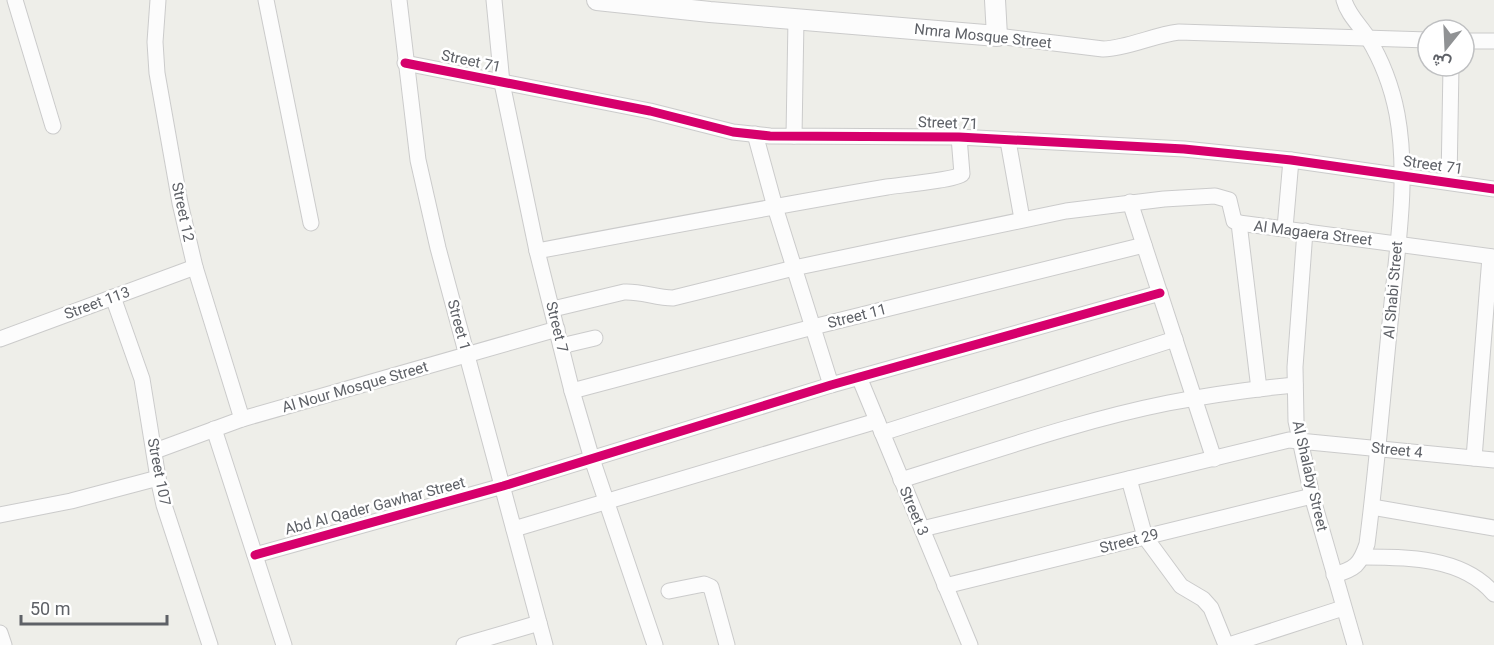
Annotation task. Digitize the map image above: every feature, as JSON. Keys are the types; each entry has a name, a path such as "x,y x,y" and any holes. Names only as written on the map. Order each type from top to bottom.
{"street":[{"path":"15,0 53,126"},
{"name":"Street 12","path":"158,0 155,42 157,73 180,203 195,267 242,419"},
{"path":"266,0 311,223"},
{"name":"Street 1","path":"399,0 418,160 438,248 545,645"},
{"name":"Street 7","path":"494,0 502,83 537,251 572,391 592,459 655,645"},
{"name":"Nmra Mosque Street","path":"597,0 710,6 796,19 997,36 1103,49 1114,49 1179,32 1416,40"},
{"path":"995,0 997,36"},
{"name":"Al Shabi Street","path":"1344,0 1381,62 1391,88 1397,116 1402,176 1398,243 1372,507 1363,557"},
{"path":"794,136 796,19"},
{"path":"1476,41 1494,41"},
{"name":"Street 71","path":"405,63 650,111 733,132 794,136 959,137 1184,149 1291,160 1494,189"},
{"path":"1449,182 1451,78"},
{"path":"755,134 775,207 831,386"},
{"path":"537,251 918,182 961,177 959,137"},
{"path":"1008,141 1022,219"},
{"path":"1285,228 1291,160"},
{"path":"553,309 624,292 636,291 662,298 673,298 794,268 1022,219 1130,202 1215,196 1229,200 1232,217 1239,224 1259,389"},
{"path":"1130,202 1214,459"},
{"name":"Al Magaera Street","path":"1239,224 1285,228 1492,257"},
{"name":"Al Shalaby Street","path":"1305,231 1294,385 1299,440 1312,496 1355,645"},
{"name":"Street 11","path":"572,391 813,327 1144,245"},
{"path":"1473,458 1492,257"},
{"name":"Street 113","path":"0,339 195,267"},
{"name":"Abd Al Qader Gawhar Street","path":"255,555 503,486 859,377 1160,293"},
{"name":"Street 107","path":"113,297 141,379 158,478 171,527 210,645"},
{"name":"Al Nour Mosque Street","path":"154,451 242,419 557,329"},
{"path":"561,346 595,338"},
{"path":"514,529 880,427 1175,339"},
{"name":"Street 3","path":"859,377 970,645"},
{"path":"901,480 1051,434 1167,403 1294,385"},
{"path":"214,429 284,645"},
{"name":"Street 4","path":"922,529 1289,440 1494,460"},
{"path":"0,515 71,501 158,478"},
{"path":"1129,479 1145,537 1181,586 1203,599 1211,608 1228,645 1343,608"},
{"name":"Street 29","path":"945,586 1312,496"},
{"path":"1372,507 1494,528"},
{"path":"1334,575 1351,570 1363,557 1429,560 1470,575 1487,586 1494,594"},
{"path":"669,591 704,584 711,587 727,645"},
{"path":"464,645 539,623"},
{"path":"0,633 4,645"}],"cycle path":[{"path":"405,63 650,111 733,132 770,136 959,137 1184,149 1291,160 1494,189"},
{"path":"255,555 503,486 831,385 1160,293"}]}
